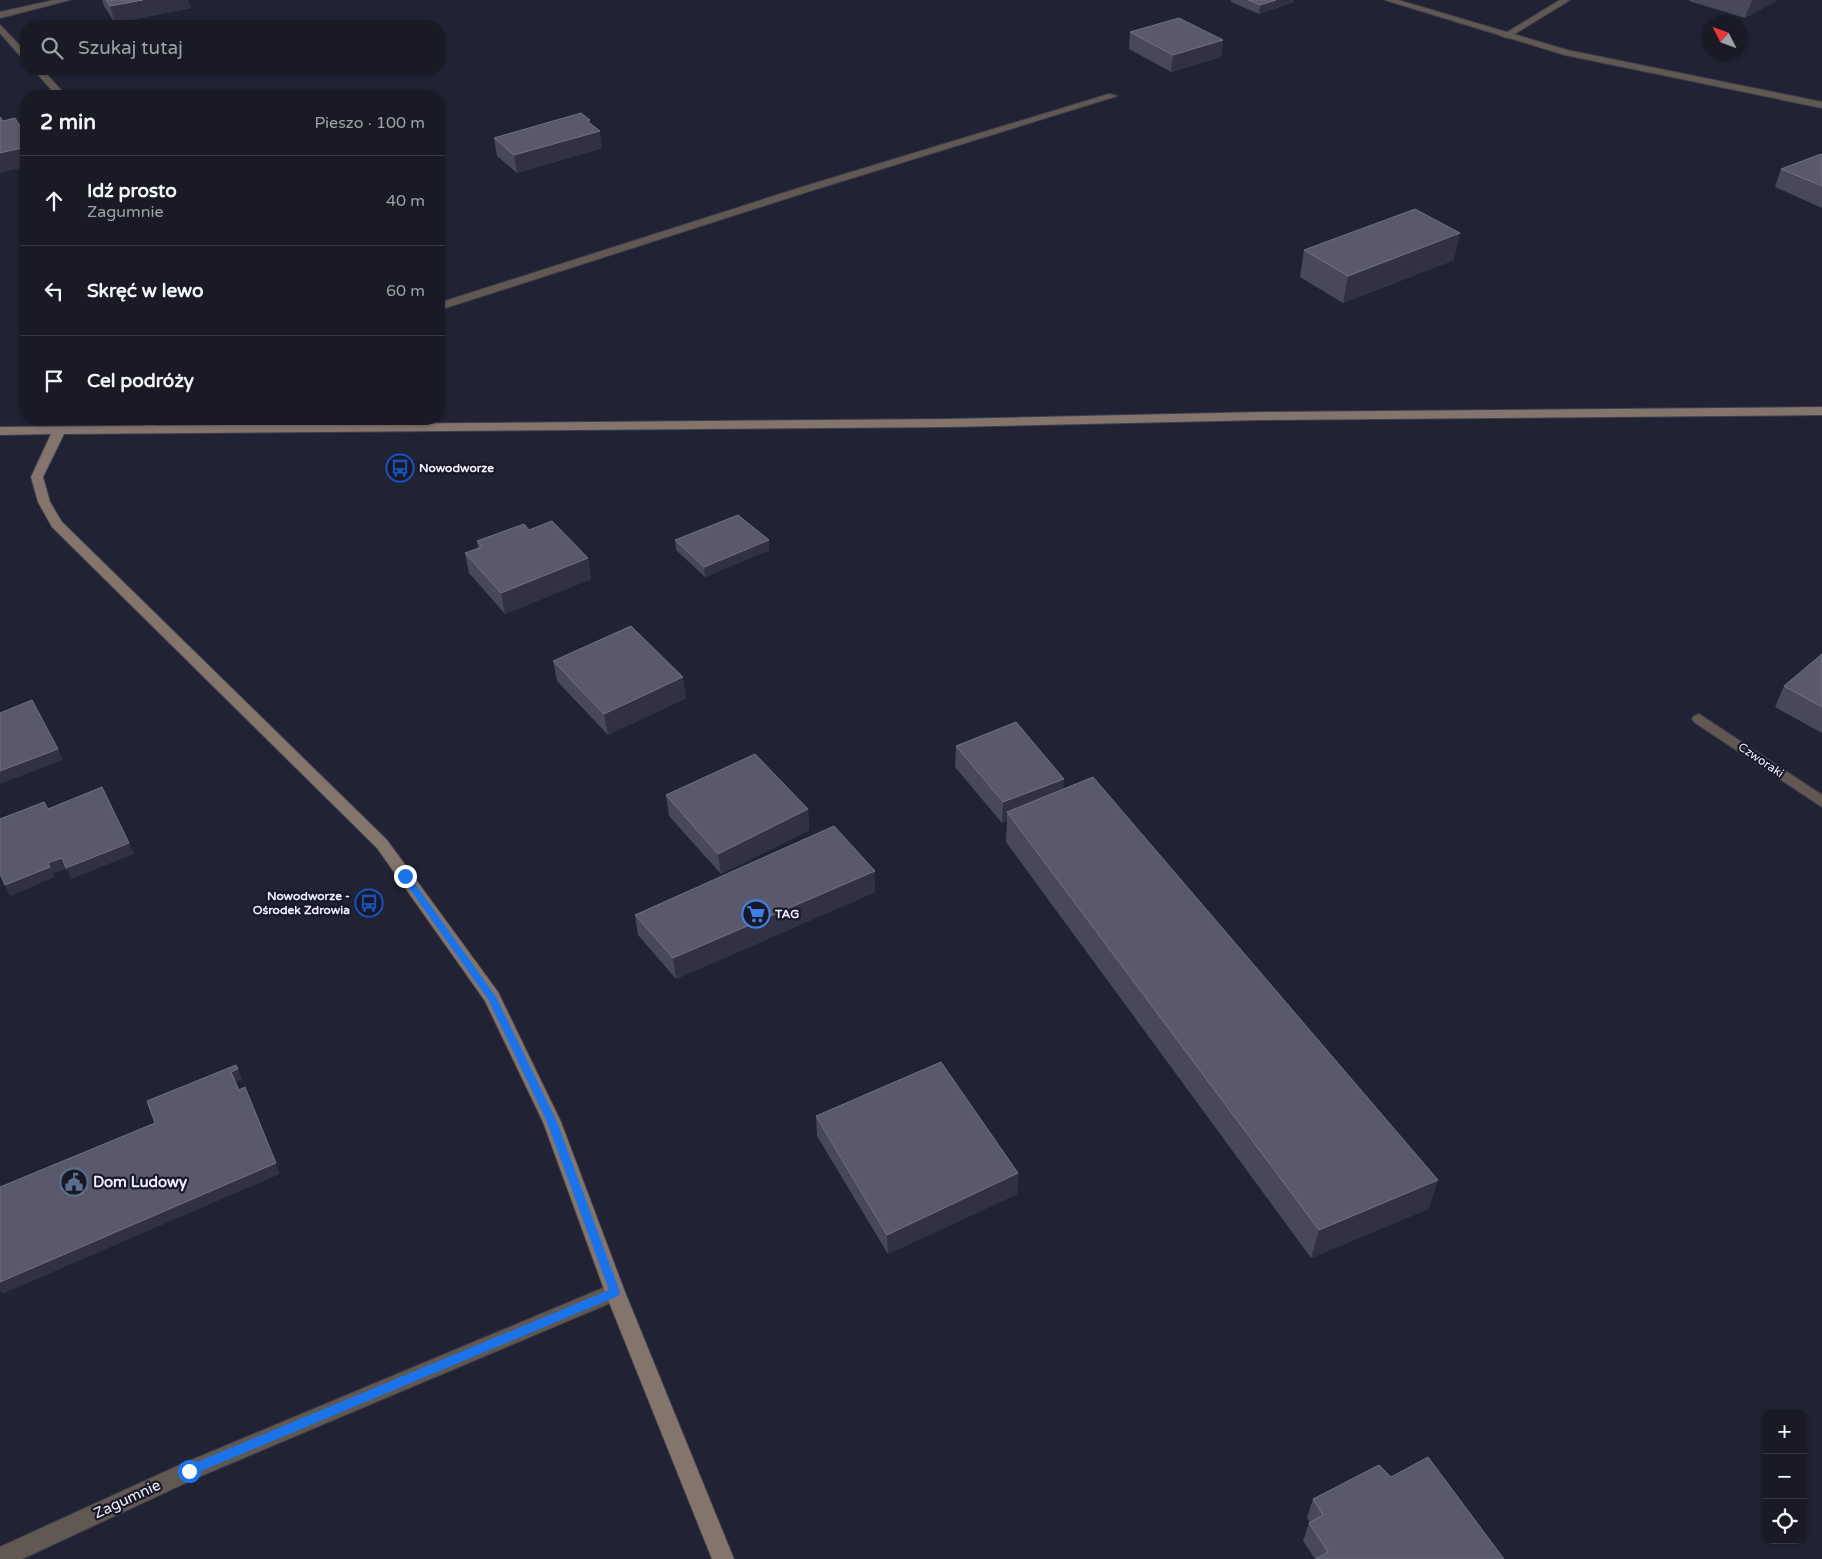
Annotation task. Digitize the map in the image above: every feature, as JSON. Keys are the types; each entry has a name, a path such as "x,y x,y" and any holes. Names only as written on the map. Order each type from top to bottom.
{"main road":[{"path":"0,430 949,424 1263,416 1822,411"},
{"path":"58,431 37,477 44,502 57,524 382,844 492,997 552,1122 615,1292 723,1559"}],"street":[{"path":"0,15 66,0"},
{"path":"1389,0 1505,36 1565,52 1822,105"},
{"path":"1505,36 1566,0"},
{"path":"0,28 20,50"},
{"path":"43,75 56,90"},
{"path":"445,305 803,190 1112,96"},
{"path":"147,429 151,425"},
{"name":"Czworaki","path":"1699,719 1822,802"},
{"name":"Zagumnie","path":"0,1558 189,1471 615,1292"}],"building":[{"path":"106,0 143,0 110,6"},
{"path":"1248,0 1276,0 1260,5"},
{"path":"1179,18 1223,40 1173,55 1130,32"},
{"path":"581,113 590,120 587,121 600,131 514,155 494,138"},
{"path":"0,117 3,121 15,118 20,126 20,148 0,153"},
{"path":"1821,154 1822,186 1781,169"},
{"path":"1415,209 1460,233 1348,276 1304,250"},
{"path":"738,515 769,540 704,567 675,540"},
{"path":"552,521 588,558 501,593 465,553 482,547 477,541 524,524 529,530"},
{"path":"631,626 683,677 604,714 553,661"},
{"path":"1822,654 1822,707 1784,686"},
{"path":"32,700 58,749 0,771 0,713"},
{"path":"1016,722 1064,779 1003,802 956,746"},
{"path":"755,754 808,809 718,854 666,795"},
{"path":"1093,777 1438,1180 1319,1230 1007,812"},
{"path":"102,787 129,843 66,868 62,858 48,863 50,867 5,885 0,874 0,819 44,802 48,809"},
{"name":"TAG","path":"834,826 875,871 673,958 635,915"},
{"path":"941,1062 1018,1173 887,1235 816,1116"},
{"path":"236,1065 238,1069 231,1072 239,1090 245,1087 276,1163 0,1282 0,1187 155,1123 147,1101"},
{"path":"1428,1457 1504,1559 1316,1559 1328,1552 1309,1523 1323,1515 1313,1499 1379,1465 1391,1477"}],"place":[{"name":"Nowodworze","path":"400,468"},
{"name":"Nowodworze - Ośrodek Zdrowia","path":"369,903"},
{"name":"TAG","path":"756,914"},
{"name":"Dom Ludowy","path":"74,1182"}],"route":[{"path":"189,1471 615,1292 552,1122 492,997 405,876"}]}
